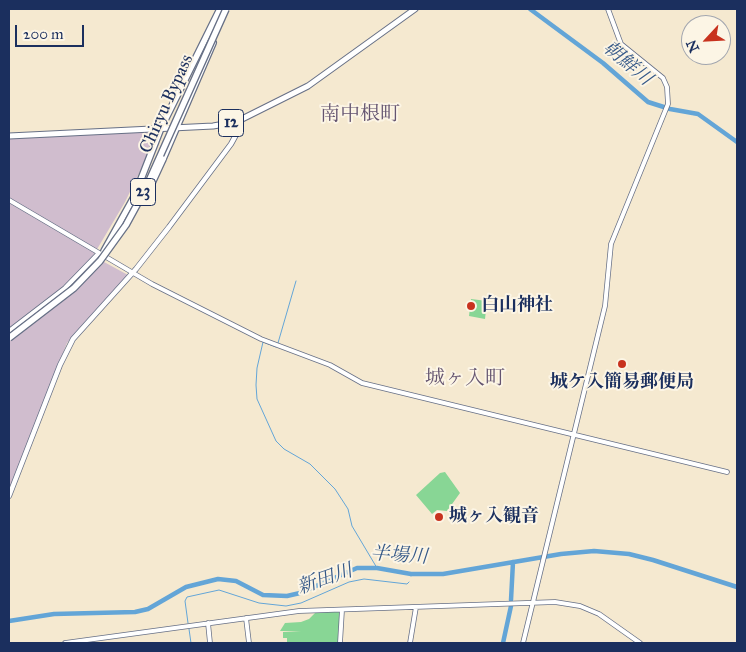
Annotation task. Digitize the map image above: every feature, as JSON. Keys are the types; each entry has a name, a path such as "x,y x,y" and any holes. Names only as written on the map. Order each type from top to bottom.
{"highway":[{"name":"23","path":"101,252 134,197 161,128 221,9"},
{"name":"23","path":"9,332 71,286 101,252 133,206 221,9"},
{"name":"23","path":"100,261 114,247 142,204 208,58 226,9"},
{"name":"Chiryu Bypass","path":"9,338 74,288 100,261 135,210 226,9"}],"main road":[{"name":"12","path":"9,136 236,122 308,86 415,9"},
{"path":"9,496 69,345 169,228 231,144 237,133 236,122"}],"street":[{"path":"523,643 605,306 610,244 668,104 667,87 663,78 621,44 608,9"},
{"path":"9,200 101,252 132,273 261,339 330,365 362,383 727,472"},
{"path":"65,643 292,612 559,602 585,608 605,617 640,643"},
{"path":"410,643 413,638 416,607"},
{"path":"340,643 342,610"},
{"path":"246,618 250,643"},
{"path":"208,623 210,643"}],"shaded area":[{"path":"150,131 155,136 146,159 125,202 93,256 128,275 67,343 9,491 9,138"}],"green space":[{"path":"471,299 487,301 485,319 469,316"},
{"path":"445,472 460,493 447,511 437,510 432,514 416,495 440,473"},
{"path":"340,611 339,643 287,643 287,638 283,638 283,632 301,631 280,631 285,623 301,622 309,619 316,612"}],"waterway":[{"name":"朝鮮川","path":"530,9 603,63 648,102 670,109 698,114 737,142"},
{"path":"278,343 296,281"},
{"path":"276,347 263,342 257,368 256,385 257,399 276,441 284,449 310,464 335,489 348,509 352,526 377,568"},
{"name":"半場川","path":"9,621 54,614 135,612 148,609 186,587 218,579 236,581 263,595 287,596 300,593 357,568 377,568 411,574 443,574 561,554 594,551 629,554 653,560 737,587"},
{"path":"511,600 513,562"},
{"name":"新田川","path":"188,623 185,601 187,597 219,590 259,603 286,606 301,603 349,582 364,579 407,584 409,582"},
{"path":"503,643 511,606"},
{"name":"新田川","path":"189,629 191,643"}],"place":[{"name":"白山神社","path":"471,306"},
{"name":"城ケ入簡易郵便局","path":"622,364"},
{"name":"城ヶ入観音","path":"439,517"}],"district":[{"name":"南中根町","path":"360,115"},
{"name":"城ヶ入町","path":"465,379"}]}
